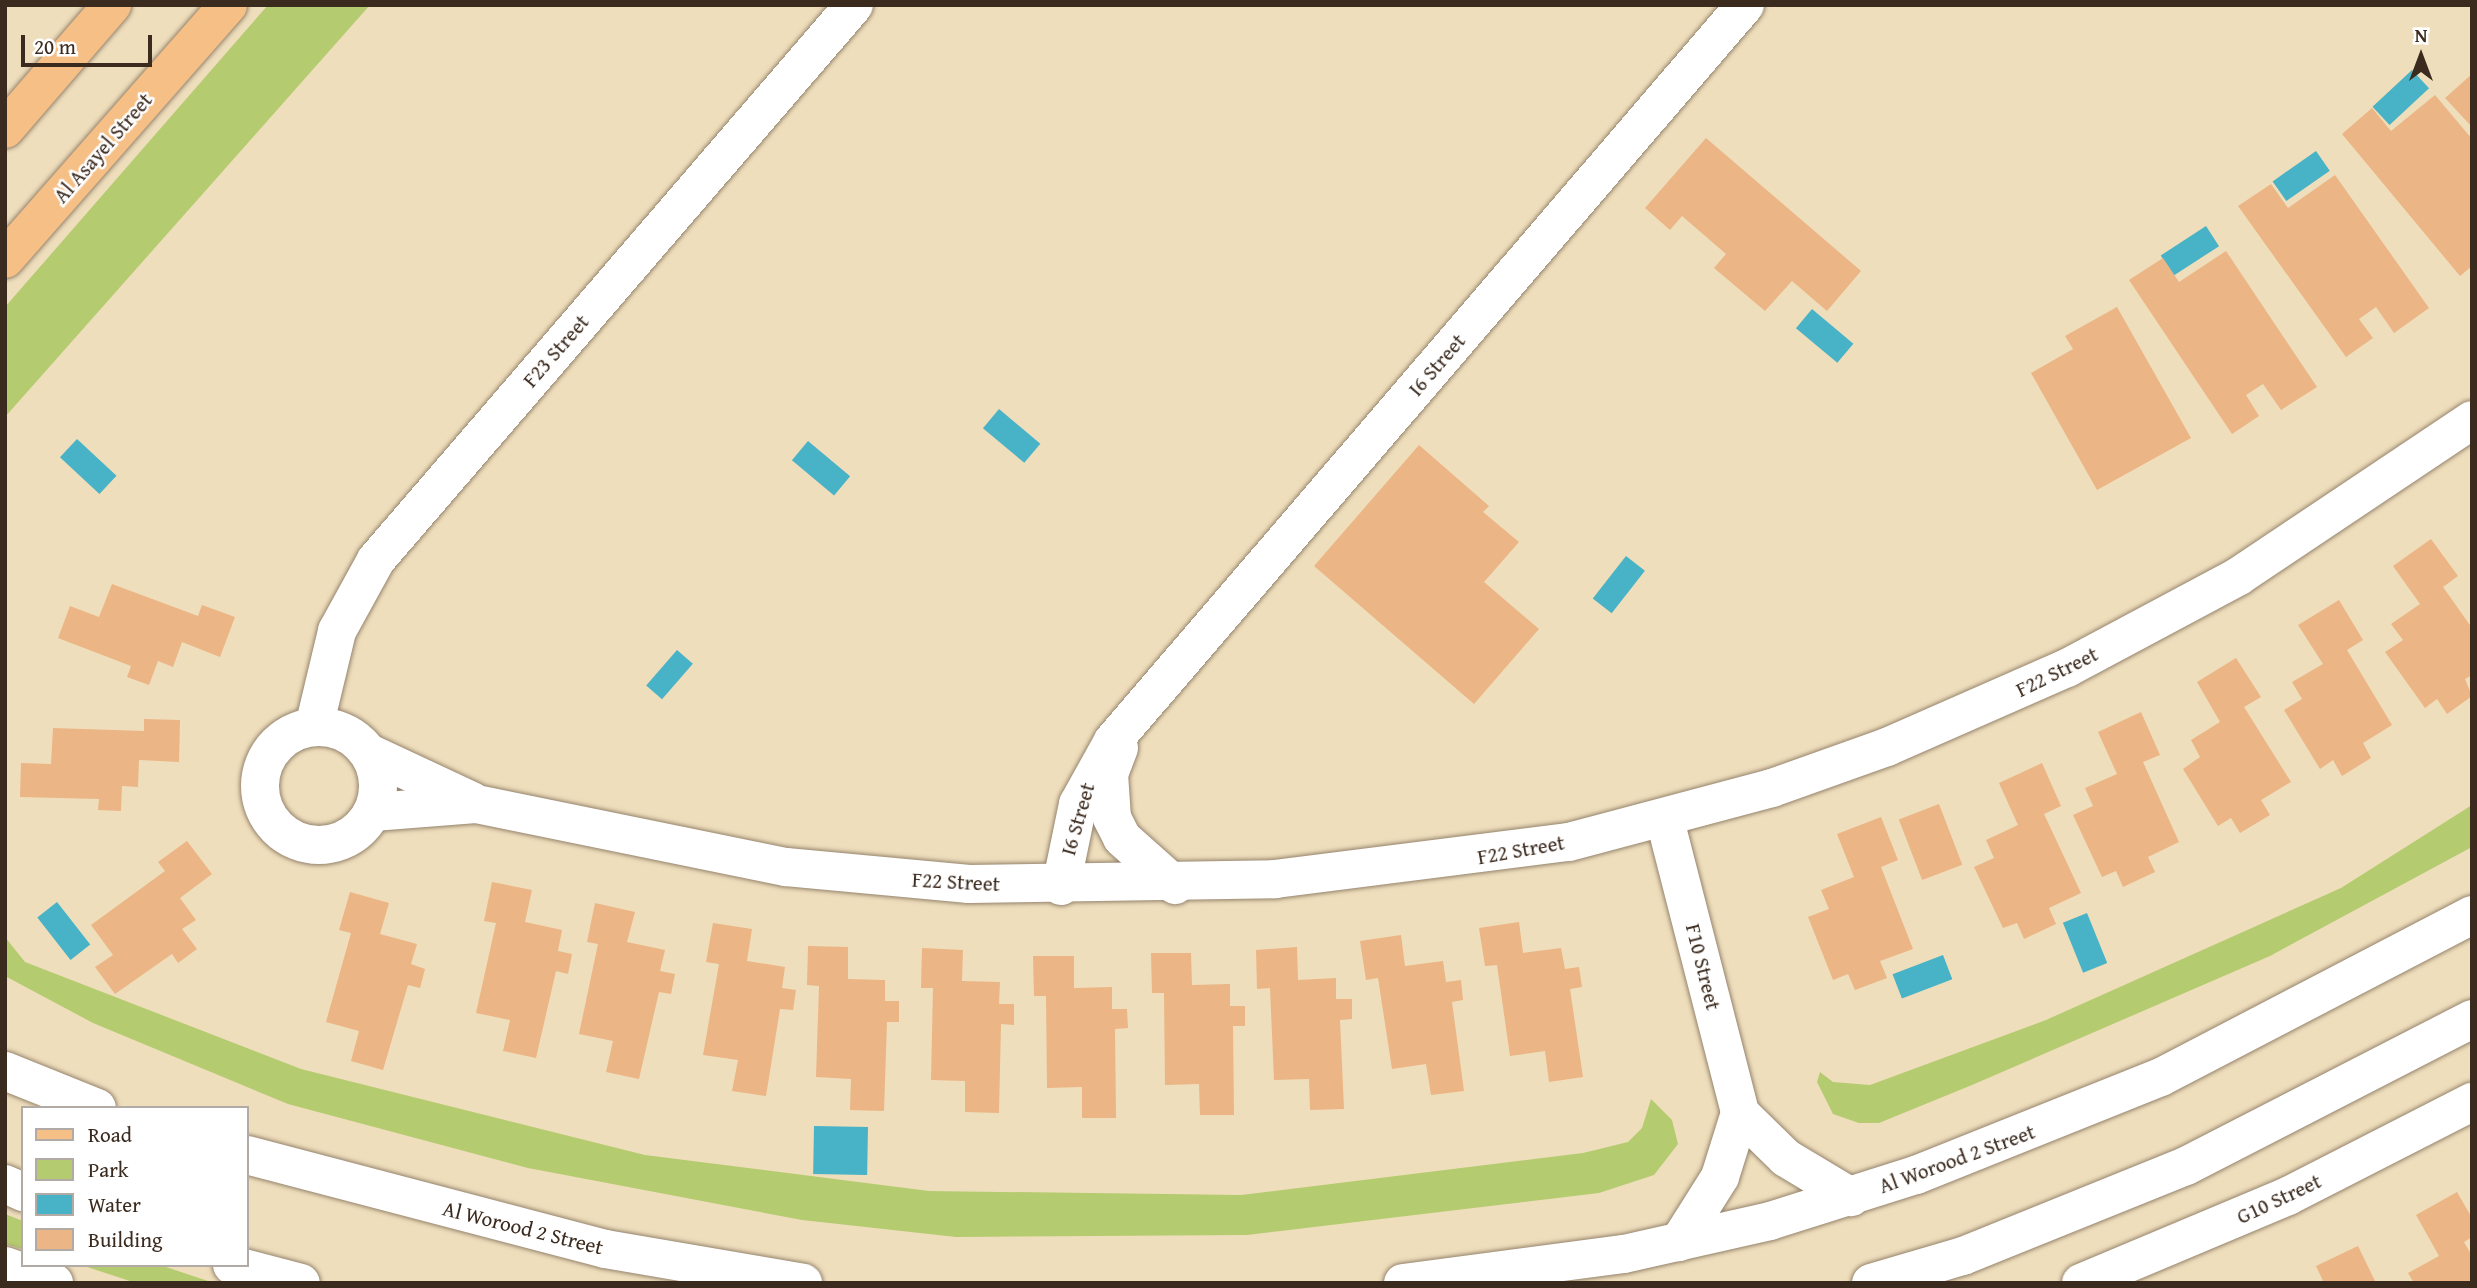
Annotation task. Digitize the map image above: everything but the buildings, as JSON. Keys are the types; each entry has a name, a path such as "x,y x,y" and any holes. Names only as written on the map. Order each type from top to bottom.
{"main road":[{"path":"5,129 112,5"},
{"name":"Al Asayel Street","path":"5,259 228,5"}],"street":[{"name":"F23 Street","path":"314,727 337,631 376,560 854,5"},
{"name":"I6 Street","path":"1061,886 1086,782 1130,724 1745,5"},
{"name":"F22 Street","path":"314,727 345,733 369,753 476,804 786,867 1061,886 1175,885 1373,872 1665,820 1887,747 2067,668 2239,576 2472,420"},
{"name":"I6 Street","path":"1130,724 1109,774 1112,818 1122,838 1175,885"},
{"path":"314,727 283,738 271,751 260,782 268,815 292,839 325,845 355,834 373,812 379,783 369,753"},
{"name":"F22 Street","path":"373,812 476,804"},
{"name":"F10 Street","path":"1665,820 1740,1113"},
{"name":"Al Worood 2 Street","path":"1403,1283 1679,1242 1851,1197 2161,1077 2472,915"},
{"path":"1871,1283 1963,1255 2186,1166 2472,1019"},
{"path":"5,1071 92,1106"},
{"name":"G10 Street","path":"2081,1283 2288,1196 2472,1102"},
{"path":"1679,1242 1720,1177 1740,1113 1786,1158 1851,1197"},
{"name":"Al Worood 2 Street","path":"248,1155 606,1249 803,1283"},
{"path":"5,1184 21,1191"},
{"path":"5,1266 54,1283"},
{"path":"240,1267 301,1283"}],"green space":[{"path":"268,5 370,5 5,417 5,307"},
{"path":"2472,805 2472,847 2270,956 1972,1085 1879,1123 1859,1123 1833,1114 1817,1082 1820,1072 1833,1082 1870,1085 2046,1020 2341,888"},
{"path":"5,937 25,962 301,1069 645,1155 929,1191 1241,1195 1583,1153 1628,1142 1642,1128 1651,1099 1672,1120 1678,1144 1654,1175 1599,1193 1247,1235 956,1237 802,1220 528,1168 288,1104 93,1023 5,976"},
{"path":"5,1214 21,1220 21,1248 5,1244"},
{"path":"87,1267 166,1267 214,1283 136,1283"}],"water":[{"path":"2412,70 2429,88 2390,125 2373,107"},
{"path":"2316,151 2330,171 2286,201 2273,181"},
{"path":"2206,226 2219,246 2174,276 2161,255"},
{"path":"1812,309 1853,344 1837,363 1796,328"},
{"path":"999,409 1040,444 1024,463 983,428"},
{"path":"77,439 116,476 99,494 60,457"},
{"path":"808,441 850,476 834,496 792,460"},
{"path":"1626,556 1645,571 1612,613 1593,599"},
{"path":"677,650 693,664 662,699 646,685"},
{"path":"57,902 90,945 71,960 37,917"},
{"path":"2087,913 2107,963 2083,973 2063,923"},
{"path":"1943,955 1952,979 1902,999 1893,974"},
{"path":"814,1126 868,1127 867,1175 813,1174"}]}
